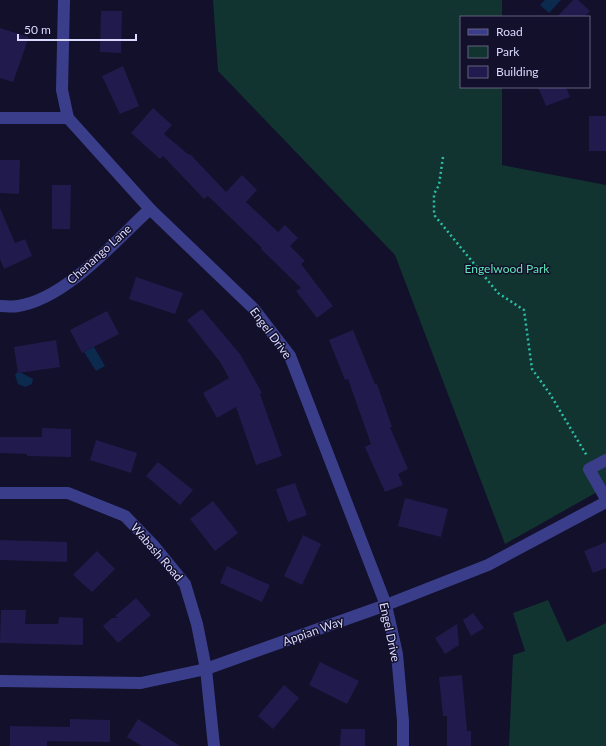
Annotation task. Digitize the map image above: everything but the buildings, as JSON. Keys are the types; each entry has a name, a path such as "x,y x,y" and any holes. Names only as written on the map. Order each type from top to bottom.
{"street":[{"name":"Engel Drive","path":"64,0 62,90 68,118 150,209 253,308 290,356 386,605 396,654 404,721 403,746"},
{"path":"0,118 68,118"},
{"name":"Chenango Lane","path":"0,306 19,306 51,295 75,278 150,209"},
{"path":"606,460 589,469 606,500"},
{"name":"Wabash Road","path":"0,493 68,493 125,516 154,546 185,584 206,669 214,746"},
{"name":"Appian Way","path":"0,681 141,683 206,669 386,605 488,565 606,500"}],"path":[{"path":"443,156 439,185 434,194 434,211 436,216 498,294 524,310 532,369 550,394 592,467"}],"green space":[{"name":"Engelwood Park","path":"213,0 502,0 502,16 460,16 460,88 502,88 502,165 606,185 606,487 505,544 395,255 218,71"},
{"path":"548,600 567,642 606,623 606,746 509,746 513,655 525,651 513,613"}],"water":[{"path":"545,0 561,0 549,13 540,5"},
{"path":"94,347 105,366 96,371 84,352"},
{"path":"18,371 33,379 32,384 25,387 18,384 15,375"}]}
